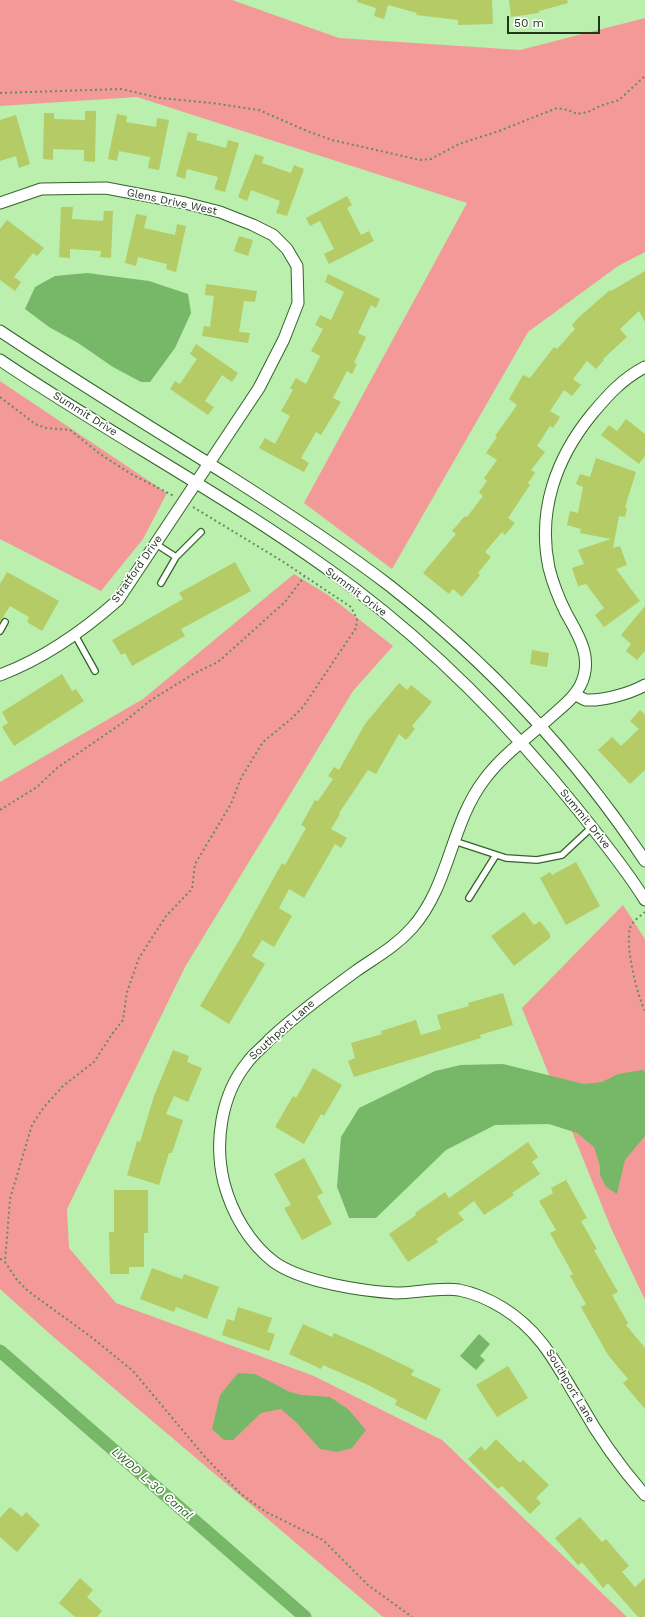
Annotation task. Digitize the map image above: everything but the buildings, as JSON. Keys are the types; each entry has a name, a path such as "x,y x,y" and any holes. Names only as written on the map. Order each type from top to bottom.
{"street":[{"name":"Glens Drive West","path":"0,203 41,188 106,188 185,203 220,212 253,225 273,235 287,249 297,266 298,303 284,339 259,388 196,483"},
{"name":"Summit Drive","path":"0,330 301,523 390,587 467,653 540,727 574,766 628,835 645,862"},
{"name":"Summit Drive","path":"0,360 196,483 355,589 404,629 469,690 522,743 592,827 645,900"},
{"name":"Southport Lane","path":"645,368 625,379 612,390 578,431 557,470 548,502 546,531 549,568 564,609 582,642 586,659 584,678 575,694 504,758 485,779 470,801 454,840 447,867 437,891 413,926 389,950 360,968 283,1027 245,1065 234,1083 226,1102 220,1132 219,1153 227,1193 234,1212 256,1244 278,1264 330,1283 362,1290 410,1293 459,1290 499,1306 517,1317 547,1347 602,1440 645,1495"},
{"name":"Stratford Drive","path":"0,675 34,660 75,635 118,600 196,483"},
{"path":"575,694 586,700 611,697 633,692 645,685"}],"lane":[{"path":"161,583 176,557 201,532"},
{"path":"156,544 176,557"},
{"path":"0,631 5,622"},
{"path":"75,635 95,671"},
{"path":"454,840 506,858 537,860 562,855 592,827"},
{"path":"469,898 496,855"}],"path":[{"path":"0,93 121,89 160,98 212,103 259,110 332,140 420,160 431,159 459,144 499,132 557,108 568,110 577,114 588,112 600,106 619,100 645,76"},
{"path":"0,397 35,424 46,428 70,430 100,454 132,474 154,484 282,561 351,607 357,619 355,631 303,706 291,719 263,742 241,778 231,804 195,864 192,889 166,916 139,958 127,992 123,1020 94,1062 63,1086 44,1107 32,1125 10,1199 5,1260 6,1266 28,1291 90,1336 136,1374 205,1457 241,1494 266,1512 323,1540 368,1584 412,1617"},
{"path":"0,810 38,787 57,768 125,721 151,700 218,662 286,602 304,577"},
{"path":"645,912 632,924 629,938 635,982 645,1011"},
{"path":"0,1259 5,1260"}],"shaded area":[{"path":"0,0 232,0 339,38 520,50 645,18 645,252 618,266 528,332 392,569 304,503 467,203 137,97 0,106"},
{"path":"87,273 149,281 188,294 191,313 175,348 150,382 141,382 113,367 78,343 49,327 25,309 35,287 55,276"},
{"path":"0,381 167,493 143,539 101,591 0,539"},
{"path":"294,574 328,595 393,646 353,691 185,967 67,1209 69,1248 116,1303 314,1376 442,1440 627,1617 383,1617 50,1334 0,1289 0,782 143,699"},
{"path":"623,905 645,939 645,1300 611,1228 522,1008"},
{"path":"503,1064 584,1084 602,1082 618,1074 642,1070 645,1071 645,1136 625,1160 617,1194 606,1187 600,1175 600,1166 594,1147 577,1133 549,1124 495,1125 446,1150 376,1218 349,1218 337,1187 341,1137 359,1108 435,1071 461,1065"},
{"path":"479,1334 490,1344 480,1356 485,1360 476,1370 460,1356"},
{"path":"238,1373 255,1374 290,1392 302,1395 330,1397 348,1409 366,1430 352,1448 337,1452 320,1449 296,1422 281,1409 261,1413 233,1440 224,1440 212,1429 220,1395"}],"waterway":[{"name":"LWDD L-30 Canal","path":"0,1351 305,1617"}]}
